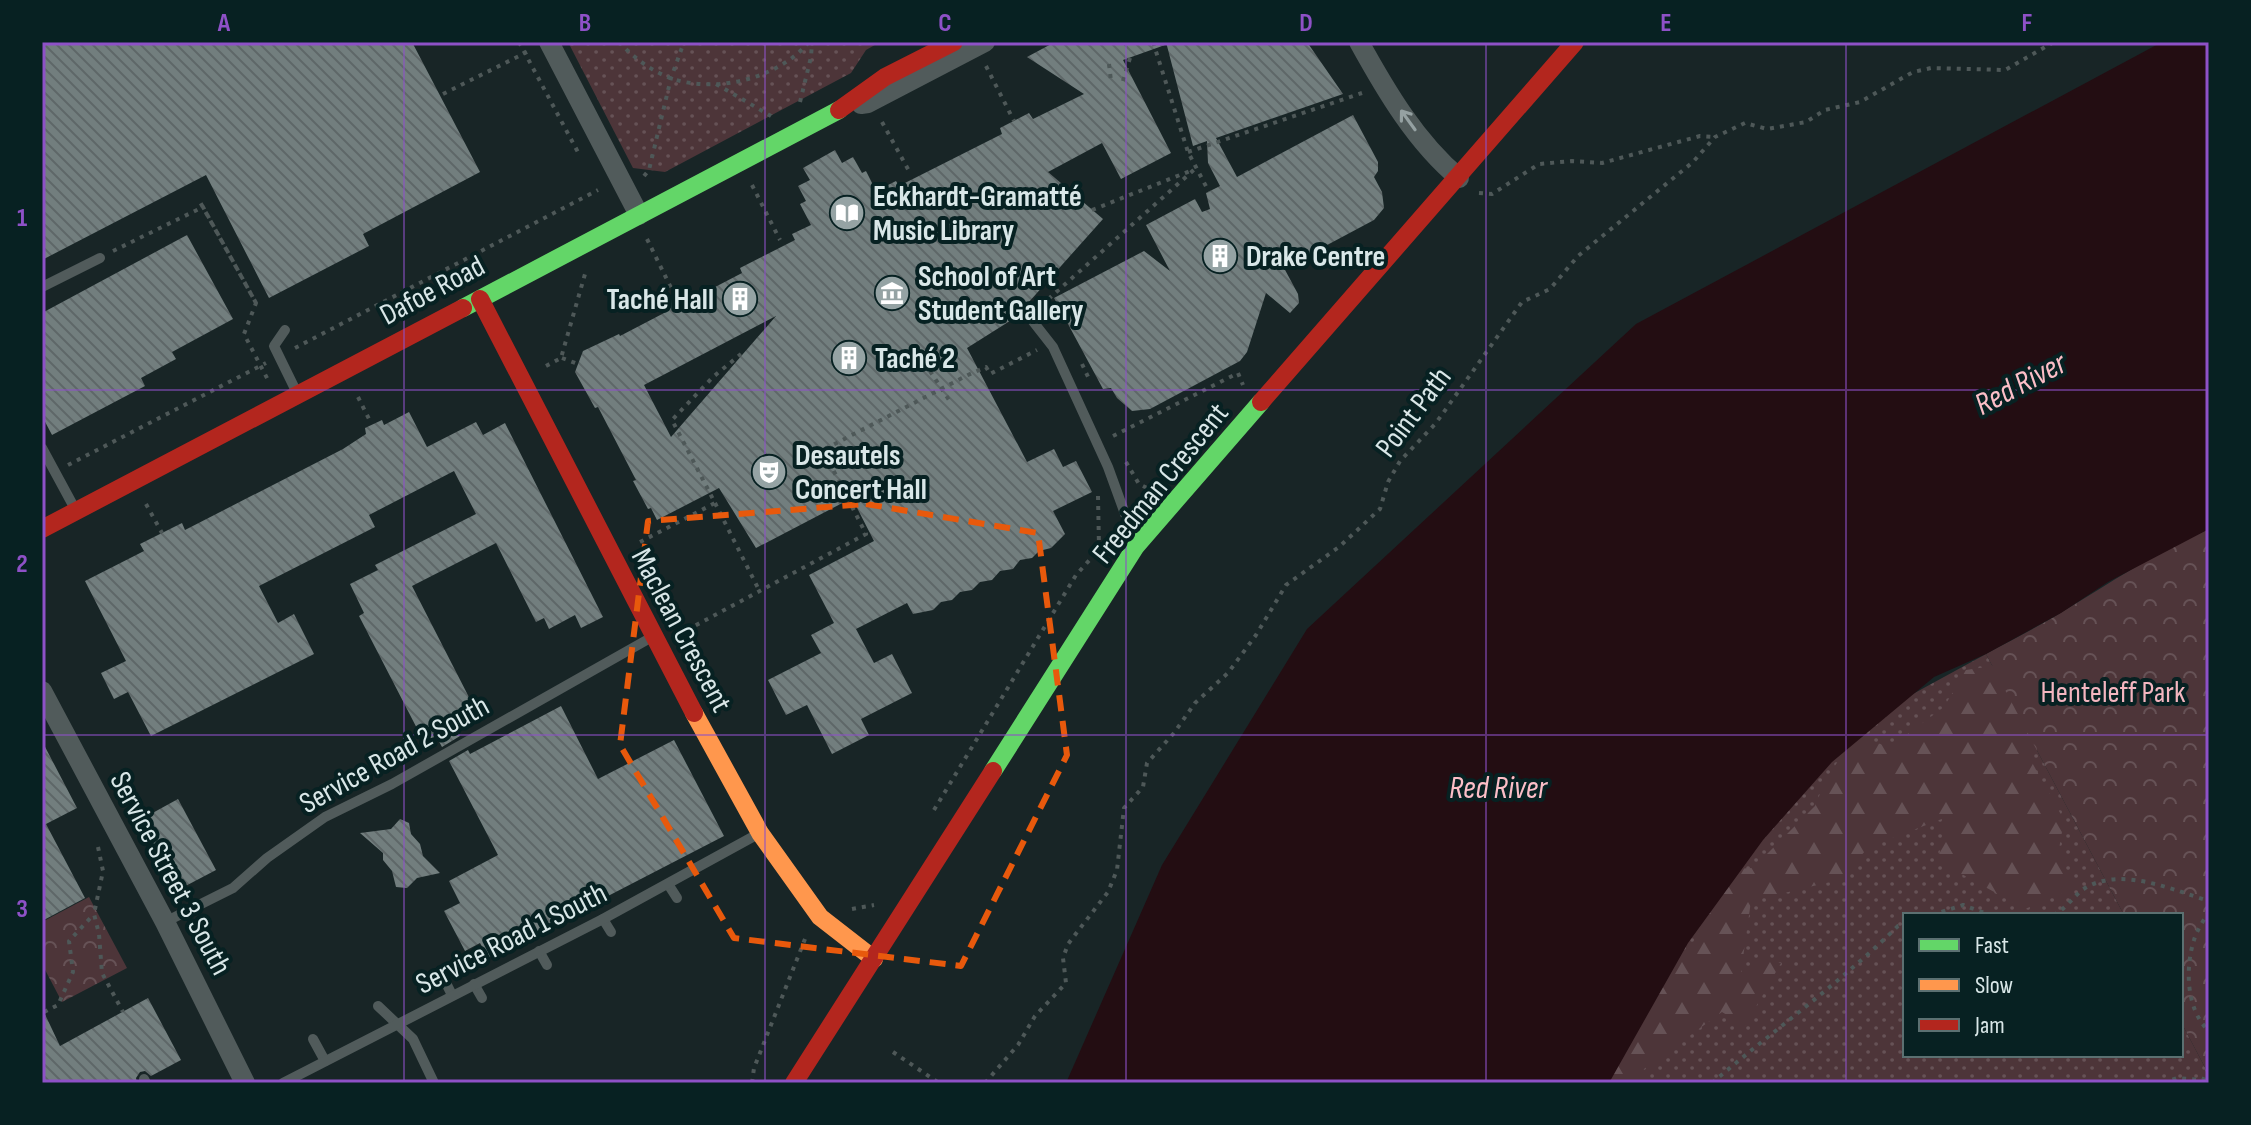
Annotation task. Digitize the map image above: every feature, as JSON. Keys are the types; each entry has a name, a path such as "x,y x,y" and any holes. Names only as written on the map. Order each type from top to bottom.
{"street":[{"name":"Dafoe Road","path":"42,529 849,105 861,93 886,78 954,42"},
{"path":"1359,42 1384,86 1438,160 1459,178"},
{"name":"Freedman Crescent","path":"794,1083 1136,546 1575,42"},
{"path":"542,45 639,215"},
{"name":"Dafoe Road","path":"849,105 868,103 985,52"},
{"name":"Maclean Crescent","path":"480,299 653,637 760,833 820,917 874,959"},
{"name":"Service Street 3 South","path":"42,691 165,922 245,1083"}],"lane":[{"path":"42,287 100,258"},
{"path":"1024,310 1048,341 1108,467 1136,546"},
{"path":"285,330 274,346 298,394"},
{"path":"42,448 76,511"},
{"name":"Service Road 2 South","path":"165,922 233,888 267,858 325,817 392,784 653,637"},
{"name":"Service Road 1 South","path":"283,1083 603,919 760,833"},
{"path":"668,884 677,898"},
{"path":"603,919 611,932"},
{"path":"539,951 547,965"},
{"path":"441,973 452,995"},
{"path":"474,984 482,998"},
{"path":"378,1006 413,1039 434,1083"},
{"path":"313,1039 325,1061"}],"path":[{"path":"519,42 584,163"},
{"path":"619,42 635,58 671,78 714,83 744,81 777,68 810,42"},
{"path":"647,175 671,78 684,42"},
{"path":"798,109 811,57 810,42"},
{"path":"1153,42 1188,152 1209,192"},
{"name":"Point Path","path":"985,1083 1018,1045 1035,1016 1066,983 1063,958 1068,944 1108,892 1117,870 1124,808 1143,787 1147,763 1195,703 1228,673 1256,635 1286,585 1339,547 1380,509 1388,482 1400,461 1436,423 1522,302 1550,289 1578,256 1693,162 1715,137 1745,123 1767,129 1806,122 1825,110 1860,102 1896,80 1922,70 2005,70 2054,42"},
{"path":"443,94 542,45"},
{"path":"985,52 1014,121"},
{"path":"1123,81 1130,58"},
{"path":"1109,64 1111,81"},
{"path":"714,83 777,120"},
{"path":"1188,152 1384,86"},
{"path":"879,116 909,171"},
{"path":"1459,178 1479,194 1492,194 1539,164 1572,161 1602,163 1700,136 1715,137"},
{"path":"1092,210 1196,168"},
{"path":"1060,326 1045,302 1196,168"},
{"path":"751,182 780,240"},
{"path":"56,474 68,465 598,190 603,197"},
{"path":"100,258 203,207 256,303 244,334 280,404"},
{"path":"646,237 676,298"},
{"path":"546,366 561,358 587,268"},
{"path":"687,630 866,534 823,450 968,375 986,367 990,374 1048,341"},
{"path":"741,354 713,377 672,420 760,592"},
{"path":"561,358 578,364"},
{"path":"1082,363 1089,375"},
{"path":"930,371 951,403"},
{"path":"1113,436 1238,373 1243,385"},
{"path":"358,397 369,419"},
{"path":"1098,491 1099,550"},
{"path":"640,542 715,503"},
{"path":"146,504 162,533"},
{"path":"108,816 96,838 103,871 94,914 102,973 123,1012"},
{"path":"2058,913 2086,887 2121,878 2209,901"},
{"path":"1938,913 1963,905 1985,913"},
{"path":"2209,911 2194,939 2188,986 2199,1022 2209,1031"},
{"path":"44,1012 58,1005 73,972 69,941 94,914"},
{"path":"1712,1083 1903,925"},
{"path":"752,1083 754,1068 808,931"},
{"path":"893,1052 939,1083"},
{"path":"2163,1083 2177,1078 2202,1082 2209,1067"}],"highlighted area":[{"path":"866,504 1038,533 1067,755 961,966 734,938 620,745 648,521"}],"green space":[{"path":"568,42 880,42 866,50 851,73 665,172 633,168"},
{"name":"Henteleff Park","path":"2209,529 2209,1075 2183,1026 2183,913 2123,913 1986,654"},
{"path":"1986,654 2123,913 1903,913 1903,1057 2183,1057 2183,1026 2209,1075 2209,1083 1580,1083 1602,1046 1847,730"},
{"path":"2012,663 2072,722 2029,757 2064,820 2059,849 2073,889 2025,909 1938,861 1947,817 1869,847 1838,880 1751,901 1741,972 1758,961 1781,963 1745,1026 1722,1012 1644,1069 1639,1083 1591,1083 1649,978 1701,938 1681,903 1711,870 1753,868 1815,806 1826,779 1855,736 1890,747 1944,707 1966,670"},
{"path":"89,897 127,968 62,1002 42,964 42,922"}],"water":[{"name":"Red River","path":"2162,42 2209,42 2209,529 2108,582 2061,613 1986,654 1934,677 1832,762 1763,840 1688,943 1609,1083 1066,1083 1162,865 1307,629 1636,324"}],"building":[{"path":"42,42 412,42 480,172 363,234 369,246 269,298 206,175 42,260"},
{"path":"1055,42 1165,42 1165,45 1123,60 1171,153 1121,179 1102,143 1048,172 1103,219 1028,303 1019,304 1018,315 967,348 1027,462 1054,449 1063,467 1076,461 1092,492 1053,511 1065,534 1051,548 1039,551 1032,558 1020,560 1013,569 1000,571 992,580 960,592 933,610 913,614 907,603 856,629 874,663 892,654 912,693 861,719 869,735 832,754 807,705 786,715 768,680 821,653 811,635 834,623 809,575 874,541 852,498 756,548 719,488 657,520 633,481 636,480 598,407 595,408 575,372 583,351 666,312 662,305 691,290 694,298 742,273 740,268 795,240 792,234 811,225 800,204 806,201 798,186 810,180 803,168 835,150 842,163 853,157 862,173 866,171 876,191 896,181 899,186 1002,134 1000,128 1029,113 1033,119 1084,94 1027,57","holes":["776,316 671,437 644,385"]},
{"name":"Drake Centre","path":"1166,42 1307,42 1343,94 1216,138 1237,177 1353,115 1378,162 1374,177 1382,192 1384,208 1374,220 1284,268 1298,294 1299,303 1290,313 1266,293 1247,352 1240,361 1150,409 1132,411 1111,388 1103,389 1054,298 1144,251 1170,271 1146,225 1195,199 1202,212 1210,209 1206,193 1220,186 1208,163 1207,141 1193,146"},
{"path":"187,235 233,319 172,352 176,359 141,378 145,386 52,435 42,416 42,313"},
{"path":"409,412 427,447 476,422 483,435 505,423 603,617 581,628 575,615 549,629 544,618 536,622 496,543 412,586 474,707 451,719 460,736 442,747 436,736 424,742 359,616 364,613 350,584 378,570 375,565 476,514 454,471 369,515 375,527 259,586 278,623 294,614 314,654 151,736 128,692 114,699 101,673 126,661 85,581 144,551 140,544 182,523 185,530 343,449 366,434 365,428 382,420 384,425"},
{"path":"561,706 598,779 674,740 724,836 488,958 480,943 465,951 444,911 460,903 449,881 498,855 449,761 468,750 470,754"},
{"path":"42,741 77,808 46,824 85,898 42,921"},
{"path":"178,799 216,870 176,891 138,821"},
{"path":"400,819 409,823 411,834 420,844 423,856 440,873 417,878 407,888 396,887 392,871 383,860 383,853 360,833 391,829"},
{"path":"148,998 181,1060 151,1076 145,1071 140,1072 137,1083 42,1083 42,1008 60,1046"}],"traffic: fast":[{"path":"463,308 839,110"},
{"path":"993,771 1136,546 1261,402"}],"traffic: slow":[{"path":"694,713 760,833 820,917 874,959"}],"traffic: jam":[{"path":"839,110 885,77 954,42"},
{"path":"1261,402 1575,42"},
{"path":"480,299 694,713"},
{"path":"42,529 463,308"},
{"path":"794,1083 993,771"}],"place":[{"name":"Eckhardt-Gramatté Music Library","path":"847,213"},
{"name":"Drake Centre","path":"1220,256"},
{"name":"School of Art Student Gallery","path":"892,293"},
{"name":"Taché Hall","path":"740,299"},
{"name":"Taché 2","path":"849,358"},
{"name":"Desautels Concert Hall","path":"769,472"}]}
